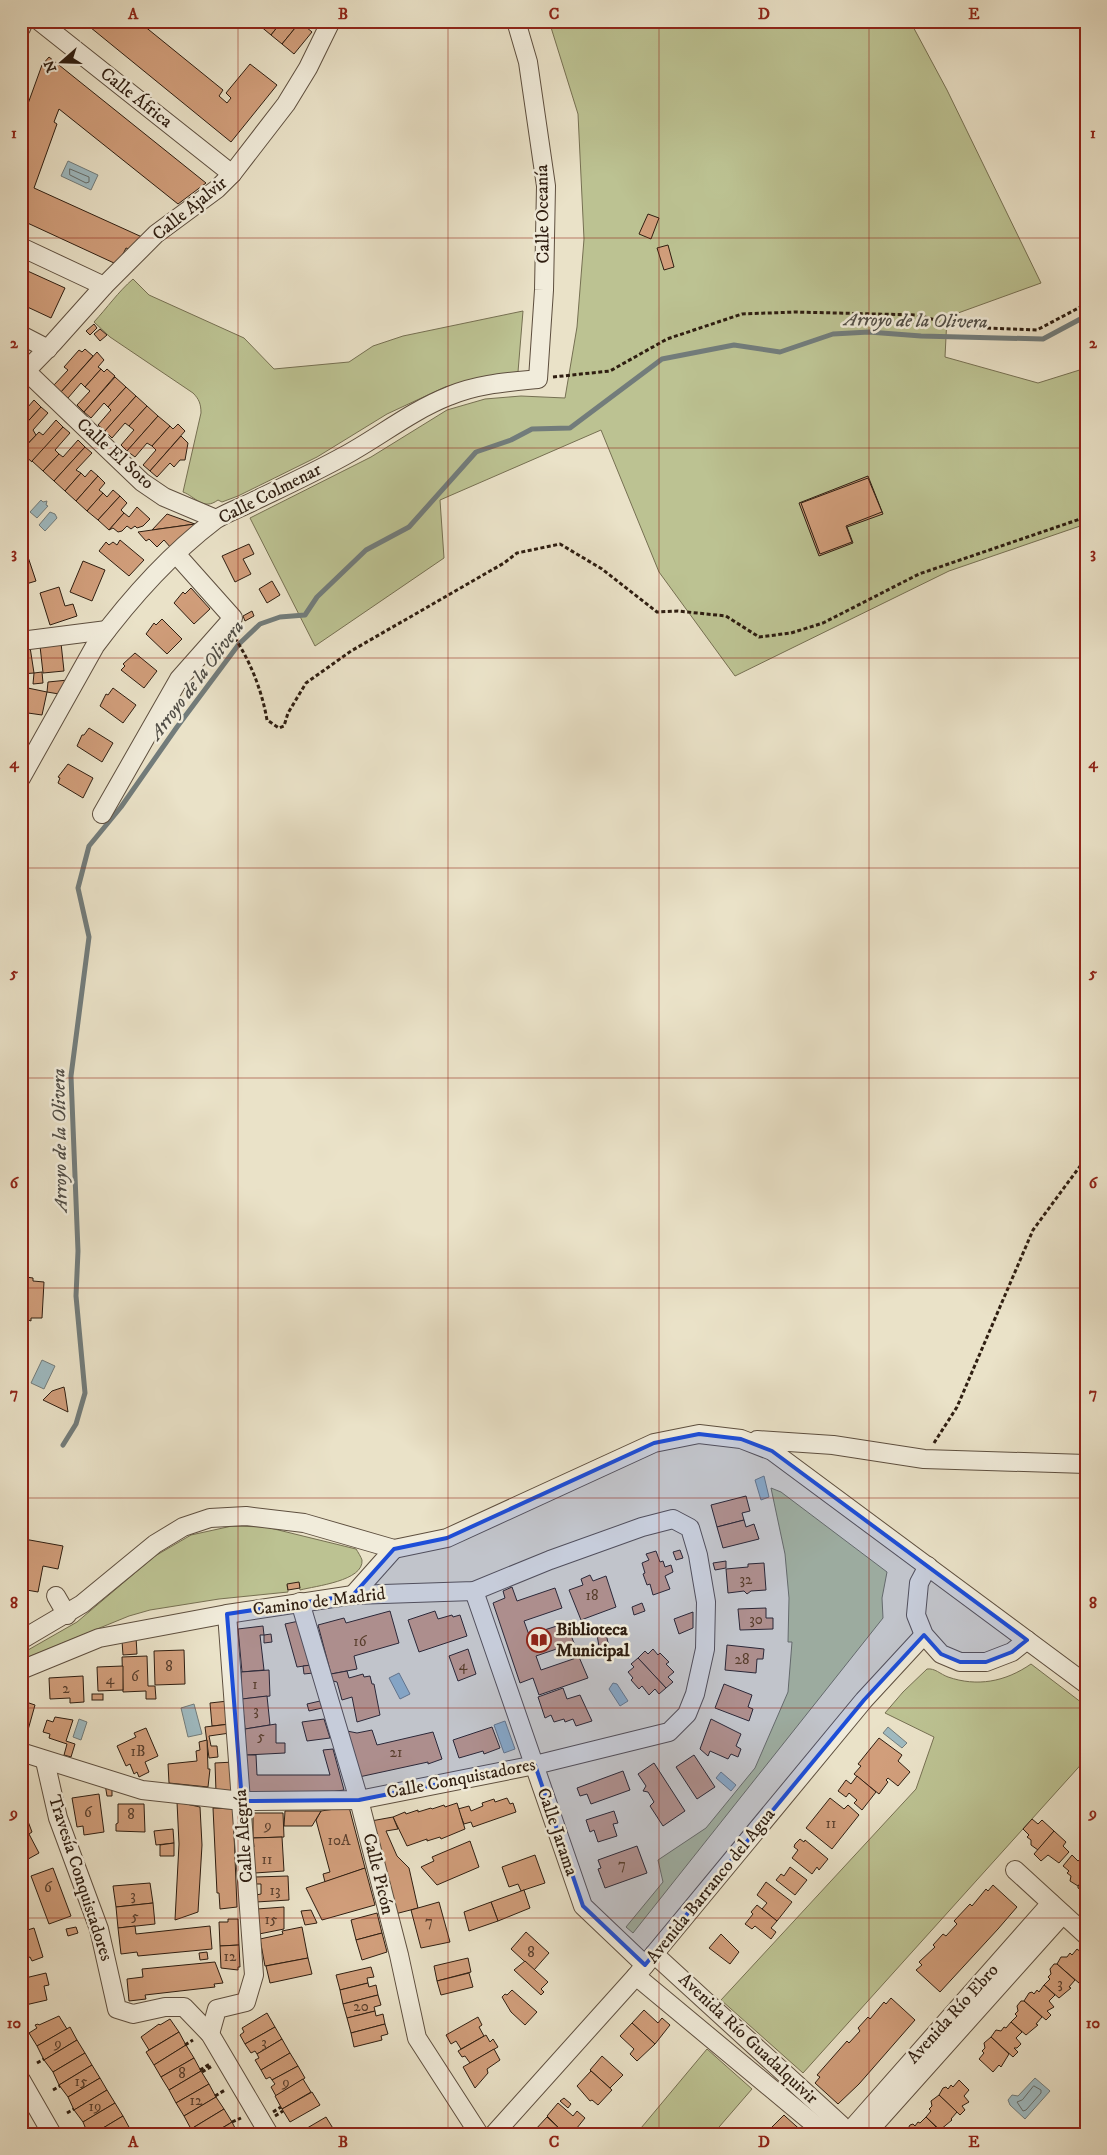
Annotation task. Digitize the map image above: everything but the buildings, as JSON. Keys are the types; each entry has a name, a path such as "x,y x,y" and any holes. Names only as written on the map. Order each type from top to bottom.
{"street":[{"path":"21,28 24,21"},
{"name":"Calle África","path":"39,21 232,174"},
{"name":"Calle Ajalvir","path":"24,373 104,286 156,234 217,190 232,174 286,104 308,68 330,21"},
{"name":"Calle Oceanía","path":"516,21 528,62 546,186 544,290 538,379"},
{"path":"21,247 104,286"},
{"path":"21,335 48,349"},
{"name":"Calle El Soto","path":"24,373 142,482 164,497 216,519"},
{"name":"Calle Colmenar","path":"21,778 107,630 140,590 176,554 216,519 358,449 427,406 449,395 475,388 538,379"},
{"path":"102,814 179,678 233,618 176,554"},
{"path":"21,641 107,630"},
{"path":"21,1640 67,1615 155,1544 182,1527 210,1518 246,1516 304,1523 394,1549 447,1538 654,1444 699,1434 741,1439 833,1445 924,1458 1086,1464"},
{"path":"741,1439 772,1450 1086,1684"},
{"name":"Camino de Madrid","path":"21,1670 99,1638 227,1614 353,1595 474,1591 642,1526 673,1519"},
{"name":"Calle Conquistadores","path":"21,1752 142,1790 242,1801 359,1800 535,1765 669,1732 687,1714 695,1694 705,1649 706,1602 698,1556 690,1528 673,1519"},
{"path":"353,1595 394,1549"},
{"path":"928,1566 919,1583 916,1598 916,1615 924,1635 940,1654 960,1662 986,1662 1012,1652 1027,1640"},
{"name":"Calle Jarama","path":"474,1591 582,1906 645,1965"},
{"path":"56,1596 67,1615"},
{"name":"Calle Picón","path":"300,1602 359,1800 417,2038 479,2134"},
{"name":"Calle Alegría","path":"217,2009 246,2002 254,1975 227,1614"},
{"name":"Avenida Barranco del Agua","path":"494,2134 645,1965 864,1700 924,1635"},
{"name":"Travesía Conquistadores","path":"45,1761 58,1818 99,1929 117,2009 133,2014 165,2007 184,2007"},
{"path":"1015,1870 1086,1934"},
{"name":"Avenida Río Ebro","path":"848,2131 1057,1908"},
{"name":"Avenida Río Guadalquivir","path":"645,1965 848,2131"},
{"name":"Avenida Río Guadalquivir","path":"645,1965 848,2131"},
{"path":"184,2007 217,2009 204,2037"},
{"path":"184,2007 269,2134"},
{"path":"21,2080 52,2134"}],"path":[{"path":"538,379 610,371 667,339 742,314 795,312 917,315 962,327 1037,330 1086,304"},
{"path":"227,625 245,654 264,702 267,720 279,728 284,726 288,713 306,682 350,651 504,563 517,553 560,544 602,569 657,612 678,611 726,616 759,637 791,633 823,624 919,574 1086,517"},
{"path":"924,1458 957,1407 1033,1230 1086,1158"},
{"path":"186,2046 204,2037"},
{"path":"37,2064 44,2060"},
{"path":"201,2071 211,2065"},
{"path":"53,2089 59,2085"},
{"path":"216,2097 225,2091"},
{"path":"281,2107 273,2114 283,2111"},
{"path":"68,2114 74,2110"},
{"path":"232,2122 240,2117"}],"highlighted area":[{"path":"699,1434 741,1439 772,1451 1027,1640 1012,1652 986,1662 960,1662 941,1654 924,1635 864,1700 645,1965 583,1906 535,1765 359,1800 242,1801 227,1614 353,1595 394,1549 447,1538 654,1443"}],"green space":[{"path":"549,21 910,21 947,90 1041,283 947,317 945,357 1038,383 1086,368 1086,524 949,571 735,676 659,572 601,430 440,500 444,558 315,646 250,518 371,457 447,410 485,399 521,396 565,398 577,327 584,239 578,114"},
{"path":"133,279 149,295 244,338 274,369 349,362 373,346 403,336 523,311 518,372 474,379 445,387 387,414 317,457 238,496 222,502 218,500 213,503 204,504 183,492 201,413 198,400 193,393 110,337 94,322"},
{"path":"771,1488 781,1492 887,1572 882,1598 883,1618 633,1933 626,1927 663,1882 658,1860 706,1828 755,1768 788,1692 792,1642 788,1642 789,1598 785,1554"},
{"path":"232,1526 266,1527 356,1549 362,1560 361,1567 347,1578 300,1590 299,1583 287,1585 288,1592 219,1599 150,1610 129,1616 21,1660 21,1654 77,1622 155,1556 191,1535"},
{"path":"1031,1664 1086,1706 1086,1759 803,2073 721,2000 916,1789 934,1737 885,1713 903,1692 927,1669 933,1669 948,1677 959,1680 980,1682 1001,1679"},
{"path":"707,2049 752,2089 713,2134 636,2134"}],"water":[{"path":"68,161 98,175 91,190 61,176"},
{"path":"41,500 43,502 47,501 46,505 48,506 37,518 30,512"},
{"path":"50,512 55,514 57,518 45,531 39,525"},
{"path":"42,1360 55,1366 44,1389 31,1383"},
{"path":"764,1476 769,1497 761,1500 755,1480"},
{"path":"399,1673 410,1694 400,1699 389,1678"},
{"path":"613,1683 617,1684 628,1701 620,1706 609,1689"},
{"path":"194,1704 202,1734 188,1737 181,1708"},
{"path":"79,1719 87,1722 81,1740 73,1737"},
{"path":"505,1721 515,1749 504,1753 494,1725"},
{"path":"888,1727 907,1743 902,1748 883,1733"},
{"path":"721,1772 736,1785 731,1791 716,1778"},
{"path":"1035,2078 1050,2091 1025,2119 1010,2105 1008,2100 1012,2095 1018,2096"}],"waterway":[{"name":"Arroyo de la Olivera","path":"63,1445 76,1424 85,1393 76,1296 78,1251 71,1076 89,937 78,888 89,846 121,807 177,727 239,644 260,624 280,617 305,615 317,597 366,550 409,527 476,452 511,440 532,429 570,428 662,359 734,345 780,352 833,334 869,332 921,336 1043,339 1086,316"}],"place":[{"name":"Biblioteca Municipal","path":"539,1640"}]}
